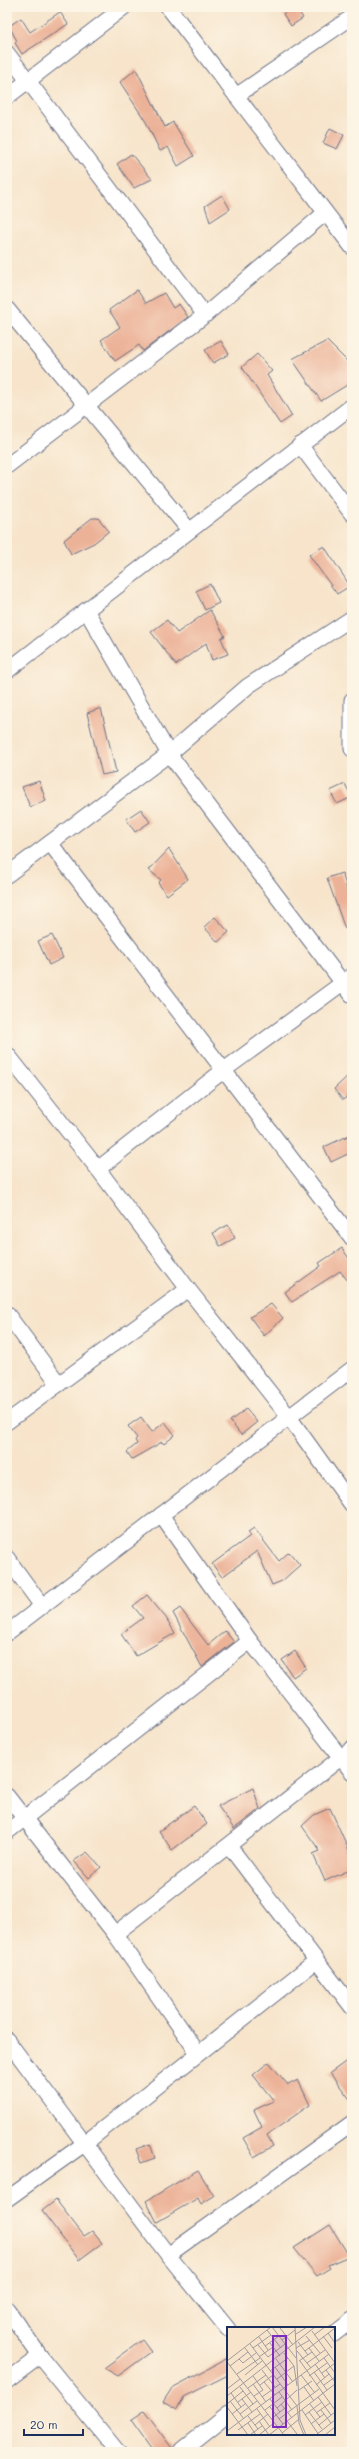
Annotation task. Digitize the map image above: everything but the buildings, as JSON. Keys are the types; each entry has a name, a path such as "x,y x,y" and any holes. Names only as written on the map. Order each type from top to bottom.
{"street":[{"path":"7,97 124,7"},
{"path":"168,7 352,247"},
{"path":"236,96 352,17"},
{"path":"7,53 205,315"},
{"path":"7,466 205,315 325,213"},
{"path":"7,309 189,530"},
{"path":"7,671 352,406"},
{"path":"300,445 352,514"},
{"path":"86,610 169,754 349,985 224,1070 98,1169"},
{"path":"7,875 169,754 248,686 352,618"},
{"path":"352,700 352,749"},
{"path":"50,843 352,1238"},
{"path":"7,1054 98,1169 188,1289 289,1417 352,1505"},
{"path":"7,1422 188,1289"},
{"path":"7,1314 59,1384"},
{"path":"7,1633 352,1369"},
{"path":"162,1515 250,1641 346,1753 352,1772"},
{"path":"7,1558 42,1606"},
{"path":"7,1832 250,1641"},
{"path":"115,1934 346,1753"},
{"path":"7,1796 115,1934 198,2053"},
{"path":"229,1846 352,2007"},
{"path":"7,2199 84,2144 316,1961"},
{"path":"7,2040 168,2255 227,2328"},
{"path":"168,2255 352,2124"},
{"path":"7,2310 40,2356 118,2452"},
{"path":"335,2333 352,2320"},
{"path":"7,2381 40,2356"},
{"path":"180,2452 227,2415"}]}
